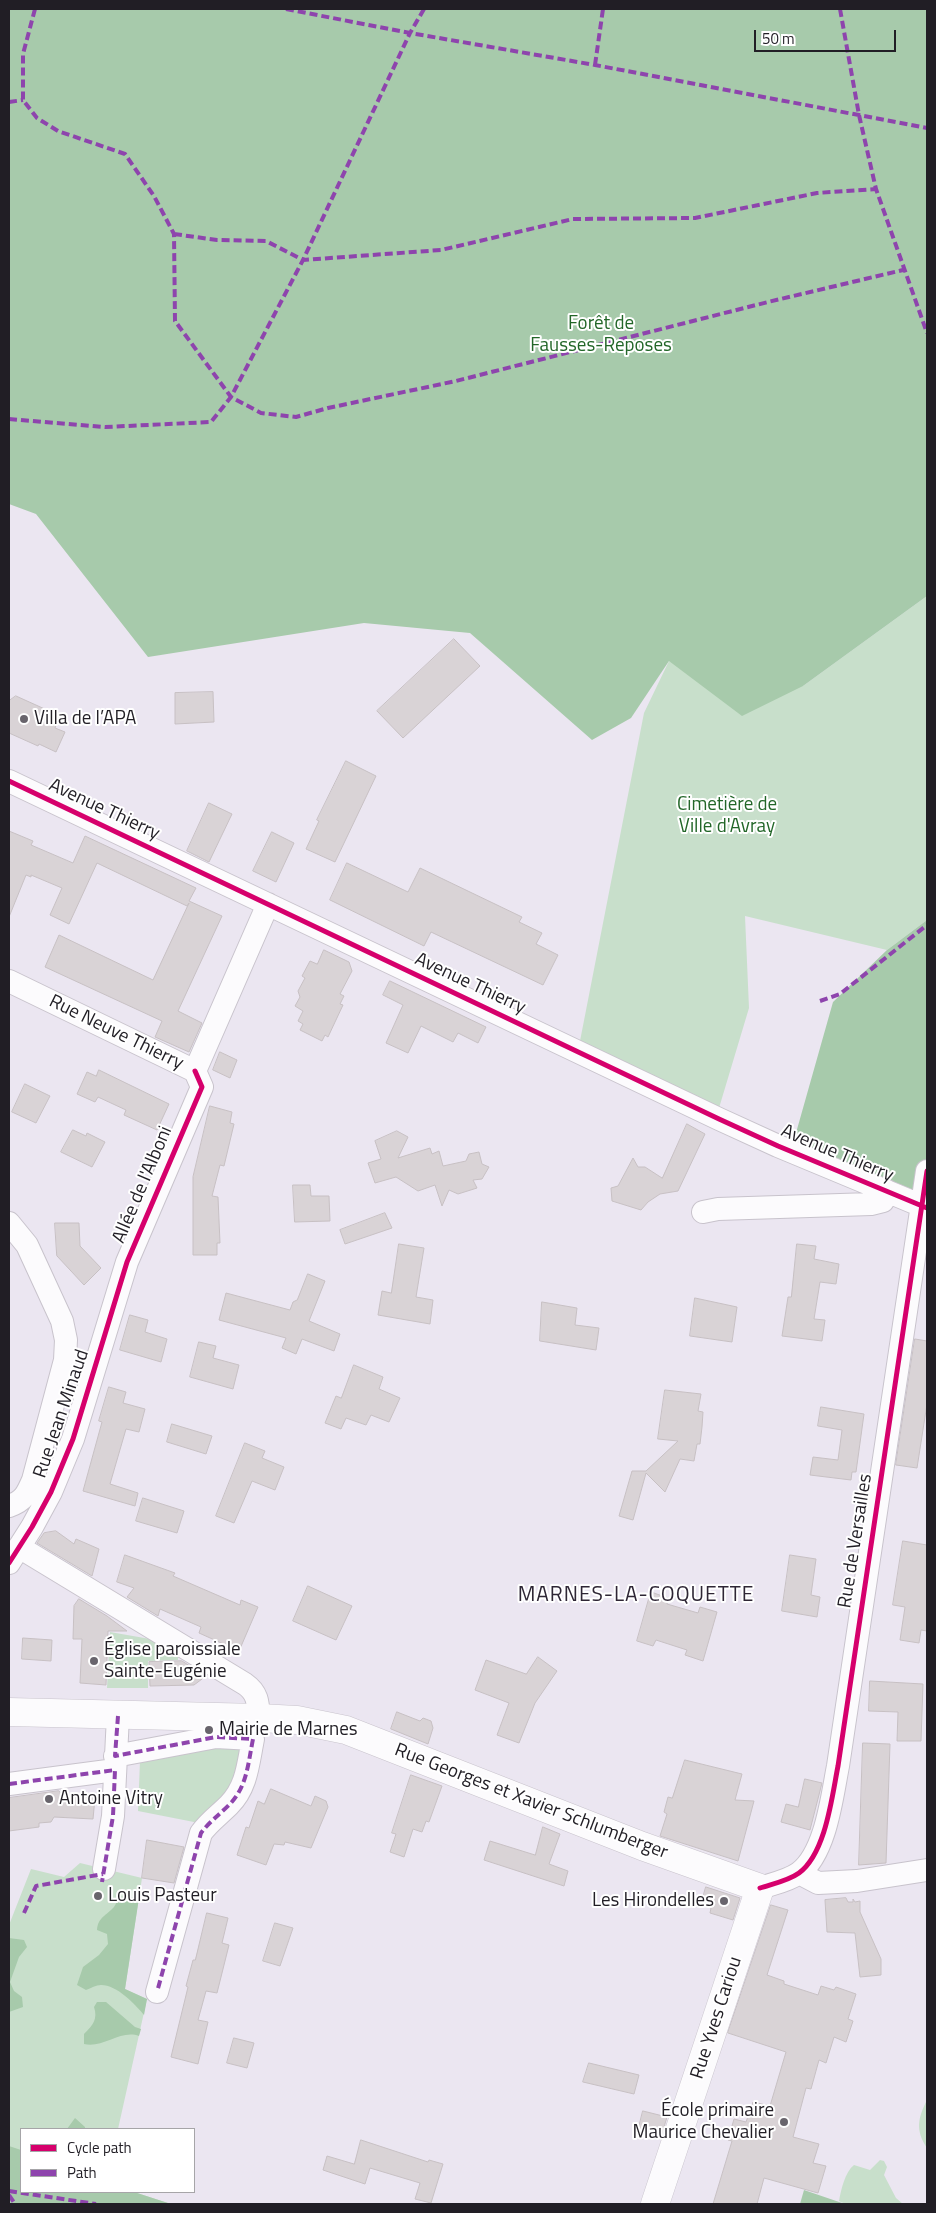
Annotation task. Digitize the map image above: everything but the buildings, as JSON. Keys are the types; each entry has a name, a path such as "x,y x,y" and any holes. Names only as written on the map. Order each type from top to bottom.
{"main road":[{"name":"Rue Georges et Xavier Schlumberger","path":"9,1712 118,1716 256,1729 297,1720 346,1730 642,1846 760,1888"},
{"name":"Rue Yves Cariou","path":"656,2204 760,1888"}],"street":[{"name":"Avenue Thierry","path":"9,781 719,1119 778,1146 925,1206"},
{"name":"Rue Neuve Thierry","path":"9,981 195,1071 268,904"},
{"name":"Allée de l'Alboni","path":"112,1313 126,1262 202,1087 195,1071"},
{"name":"Rue de Versailles","path":"799,1873 814,1857 836,1772 925,1206 927,1171"},
{"path":"703,1212 718,1208 870,1204 883,1201 888,1191"},
{"path":"9,1223 27,1244 62,1321 66,1340 66,1360 33,1480 29,1490 20,1502 9,1506"},
{"name":"Rue Jean Minaud","path":"14,1555 51,1492 73,1439 112,1313"},
{"path":"14,1555 245,1684 253,1689 257,1698 256,1729 246,1780 238,1794 200,1833 157,1992"},
{"path":"104,1869 113,1816 118,1716"},
{"path":"9,1784 115,1763 216,1737 256,1729"},
{"path":"760,1888 799,1873 818,1883 857,1881 927,1870"}],"green space":[{"name":"Forêt de Fausses-Reposes","path":"9,9 927,9 927,596 803,686 742,716 669,661 631,718 592,740 470,633 364,623 148,657 36,514 9,504"},
{"name":"Cimetière de Ville d'Avray","path":"927,596 927,920 887,950 745,916 749,1008 719,1108 580,1041 644,713 669,661 803,686"},
{"path":"927,920 927,1188 916,1191 794,1140 833,1002 887,950"},
{"path":"110,1632 150,1639 178,1654 178,1660 148,1661 148,1688 107,1688"},
{"path":"236,1745 245,1758 243,1774 199,1823 138,1811 140,1761"},
{"path":"80,1863 142,1878 125,1989 147,1999 118,2128 20,2128 20,2193 137,2193 171,2204 9,2204 9,1925 31,1869 64,1877"},
{"path":"119,1896 139,1898 125,1989 147,1999 144,2015 131,2001 113,1988 101,1985 86,1990 77,1985 83,1967 99,1955 108,1944 107,1934 97,1930 101,1919 114,1907"},
{"path":"9,1938 24,1940 27,1947 19,1957 10,1982 14,1991 22,1997 23,2007 9,2012"},
{"path":"97,2002 106,2002 135,2027 141,2029 139,2036 125,2035 98,2044 84,2044 84,2034 94,2022 94,2007"},
{"path":"927,2100 927,2148 919,2130 919,2124"},
{"path":"75,2118 85,2127 85,2128 68,2128"},
{"path":"9,2146 20,2150 20,2193 137,2193 171,2204 9,2204"},
{"path":"880,2160 884,2161 887,2167 884,2175 896,2198 903,2204 845,2204 839,2201 848,2172 854,2165 870,2170"},
{"path":"804,2190 845,2204 800,2204"}],"marked path":[{"path":"35,9 23,54 23,100 37,118 58,131 125,154 154,196 174,234 175,321 231,397 261,413 296,417 328,408 456,381 903,270"},
{"path":"286,9 927,128"},
{"path":"9,419 105,427 211,422 231,397 303,260 410,33 424,9"},
{"path":"595,65 603,9"},
{"path":"840,9 859,115 876,189 927,333"},
{"path":"9,102 23,100"},
{"path":"174,234 217,240 266,241 303,260 441,250 573,219 695,218 817,193 876,189"},
{"path":"820,1001 840,994 927,925"},
{"path":"118,1716 115,1756 216,1737 253,1739 246,1775 240,1791 201,1833 157,1992"},
{"path":"9,1784 115,1770 113,1816 102,1882"},
{"path":"24,1913 36,1886 103,1874"},
{"path":"9,2191 20,2193"},
{"path":"22,2193 96,2204"},
{"path":"9,2195 15,2204"}],"cycle path":[{"path":"9,781 719,1119 778,1146 927,1208"},
{"path":"9,1563 51,1492 73,1439 127,1262 202,1087 195,1071"},
{"path":"760,1888 790,1878 799,1873 808,1864 822,1838 830,1808 838,1766 927,1171"}],"place":[{"name":"Villa de l’APA","path":"24,719"},
{"name":"Église paroissiale Sainte-Eugénie","path":"94,1661"},
{"name":"Mairie de Marnes","path":"209,1730"},
{"name":"Antoine Vitry","path":"49,1799"},
{"name":"Louis Pasteur","path":"98,1896"},
{"name":"Les Hirondelles","path":"724,1901"},
{"name":"École primaire Maurice Chevalier","path":"784,2122"}],"district":[{"name":"MARNES-LA-COQUETTE","path":"636,1596"}]}
